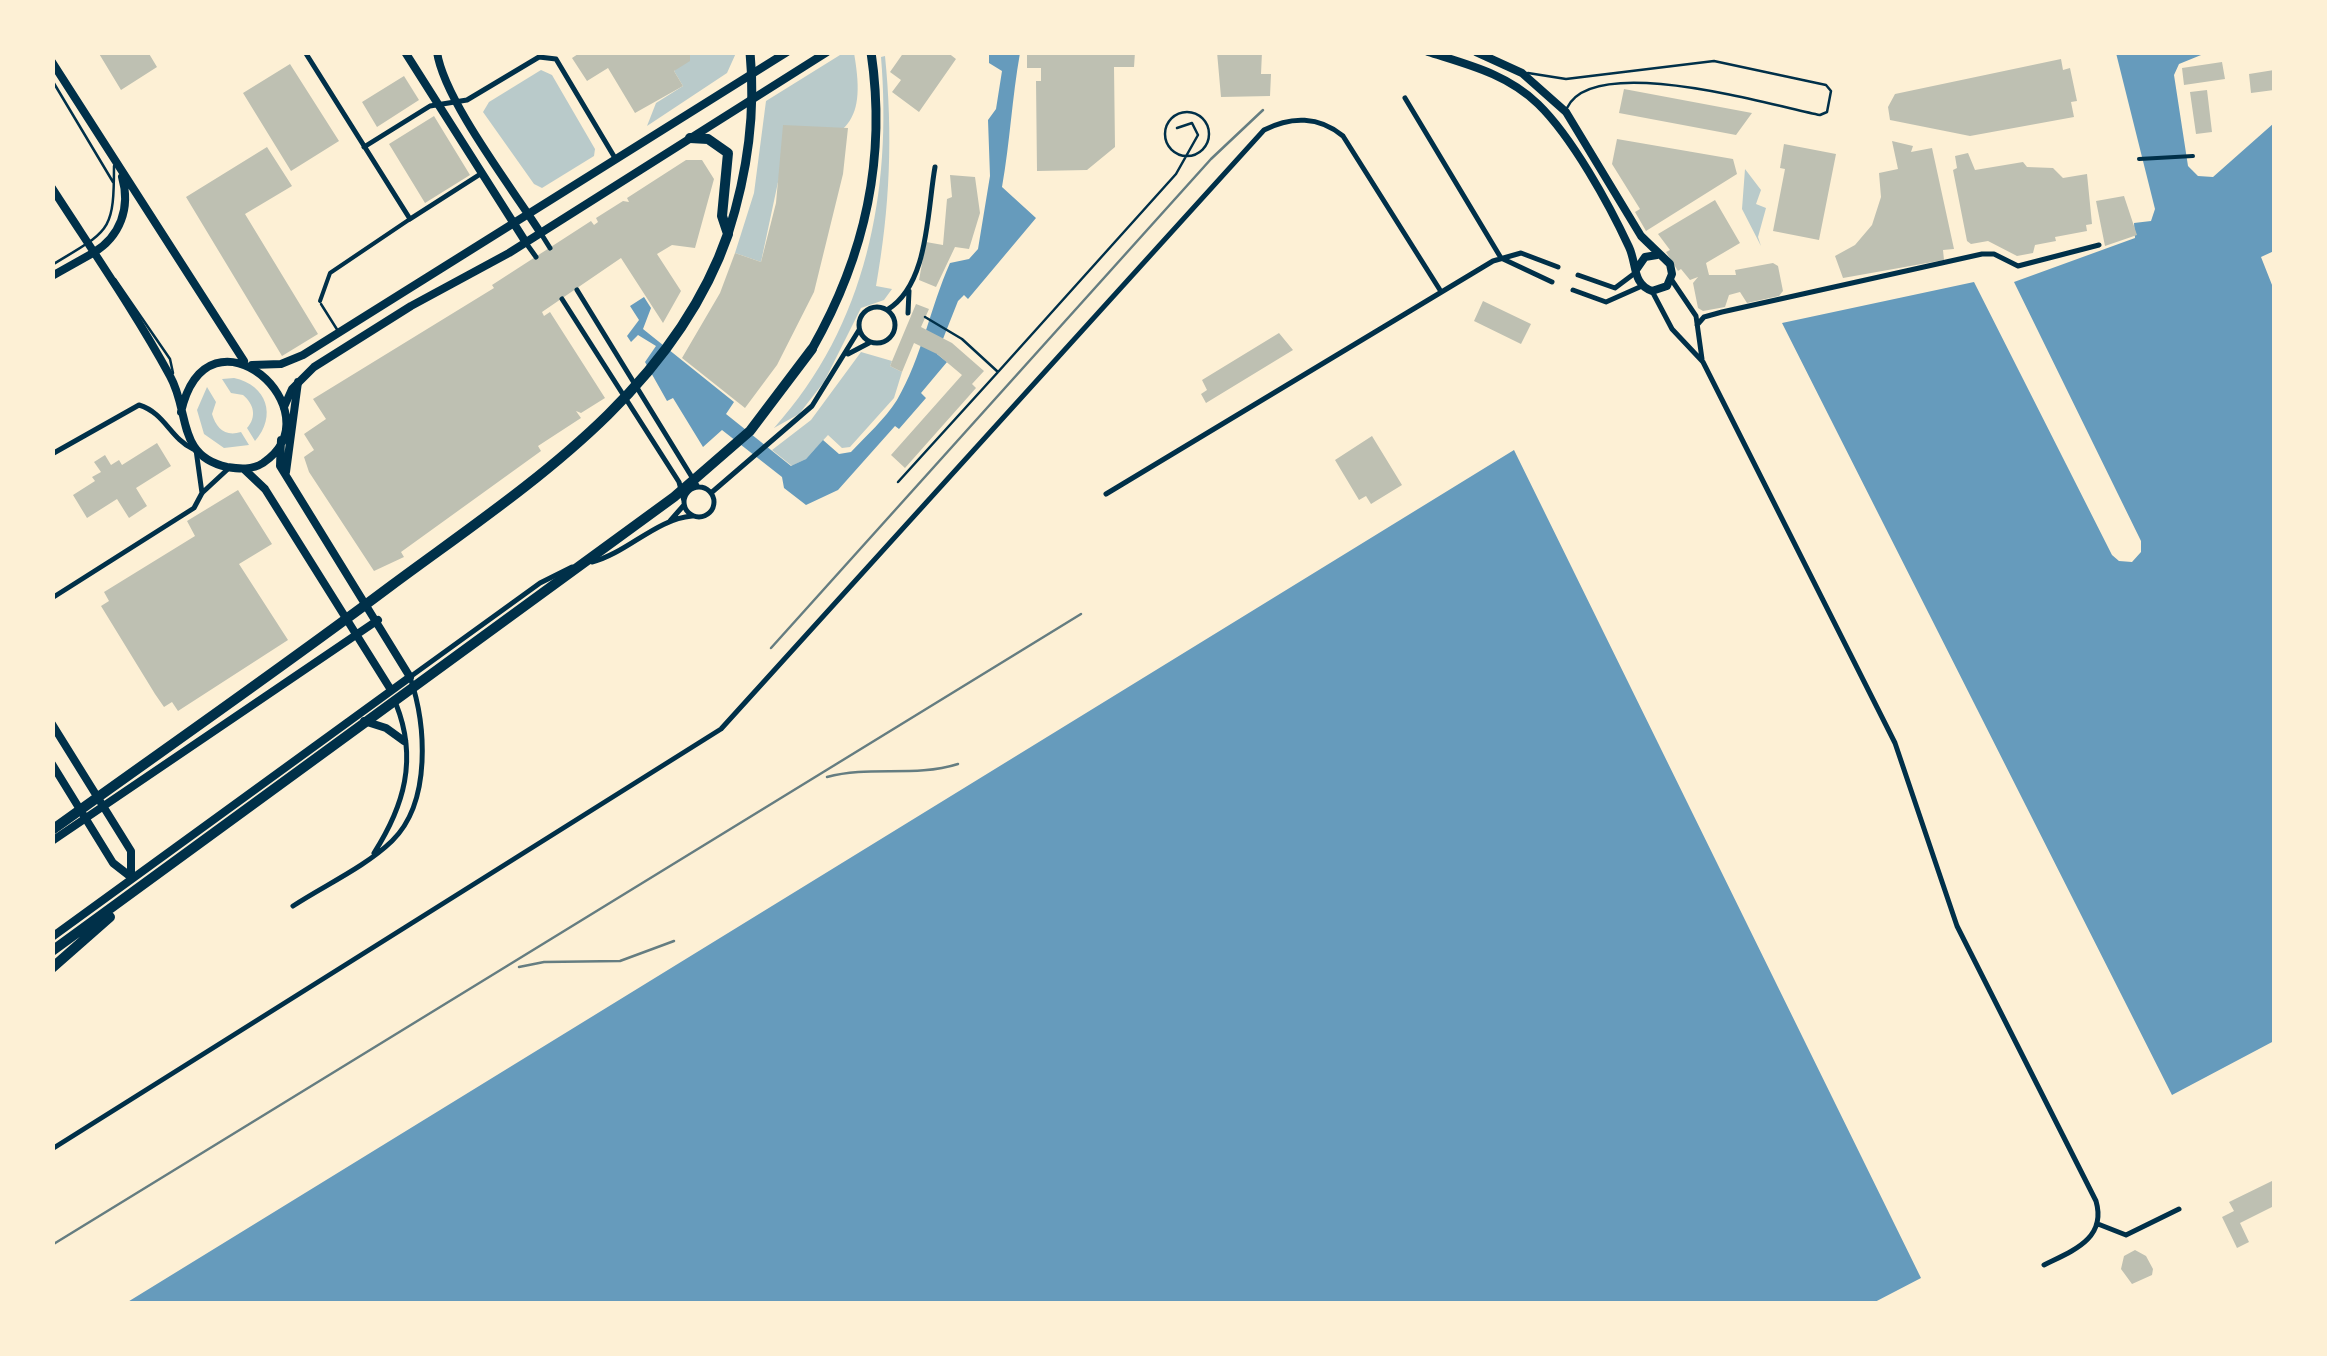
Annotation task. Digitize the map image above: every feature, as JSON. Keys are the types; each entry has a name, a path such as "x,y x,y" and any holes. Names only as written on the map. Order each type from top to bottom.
{"highway":[{"path":"52,830 296,657 595,429 673,343 701,298 727,237 722,216 728,153 708,139 690,138"},
{"path":"52,951 149,884 704,473 773,404 812,348"},
{"path":"52,821 134,771"},
{"path":"52,968 149,884"}],"main road":[{"path":"727,237 741,192 753,100 750,52"},
{"path":"812,348 847,283 869,211 876,117 871,52"}],"street":[{"path":"305,52 410,219"},
{"path":"405,52 536,257"},
{"path":"437,52 441,72 550,248"},
{"path":"181,412 190,385 203,372 226,362 288,362 787,52"},
{"path":"294,906 372,856 401,831 418,789 419,718 410,676 278,457 284,407 298,382 411,306 540,232 828,52"},
{"path":"1428,52 1506,79 1539,105 1562,134 1628,244 1642,286 1652,291 1680,336 1703,362 1895,743 1957,926 2096,1201 2098,1224 2080,1246 2044,1264"},
{"path":"1476,52 1522,72 1566,112 1657,255 1670,264 1671,279 1694,313 1703,362"},
{"path":"364,147 438,104 459,103 538,58 556,59 617,160"},
{"path":"52,62 234,352 276,388 284,407"},
{"path":"1405,98 1501,258 1552,282"},
{"path":"52,1149 721,729 1264,130 1292,120 1313,120 1343,136 1440,290"},
{"path":"2139,159 2194,156"},
{"path":"52,276 112,238 123,216 124,186 114,159"},
{"path":"888,311 901,300 918,264 935,167"},
{"path":"320,301 330,273 482,173"},
{"path":"53,192 175,384 195,450 202,492"},
{"path":"1680,336 1692,334 1704,317 1946,261 1994,254 2018,266 2099,245"},
{"path":"1106,494 1440,290 1501,258 1520,253 1558,267"},
{"path":"1578,275 1615,288 1629,282 1645,257 1657,255"},
{"path":"1652,291 1664,289 1671,279"},
{"path":"840,364 854,348 887,340 894,326 910,313 911,282"},
{"path":"1573,290 1606,302 1642,286"},
{"path":"52,937 564,568 619,552 668,523 710,513 714,501 711,493 698,487 577,290"},
{"path":"562,299 679,482 692,516"},
{"path":"711,493 812,406 859,330 860,318 869,309 910,313"},
{"path":"888,311 894,326"},
{"path":"859,330 871,342"},
{"path":"286,476 286,450 298,382"},
{"path":"52,454 129,406 150,408 181,442 229,467 244,470 262,485 391,690 408,767 404,793 372,856"},
{"path":"244,470 268,459 281,440"},
{"path":"52,598 194,508 202,492 229,467"},
{"path":"668,523 688,491 698,487"},
{"path":"52,841 378,620"},
{"path":"350,720 381,726 404,741"},
{"path":"52,724 133,855 131,877"},
{"path":"52,764 116,868 131,877"},
{"path":"2098,1224 2126,1235 2179,1209"}],"lane":[{"path":"1522,72 1566,79 1714,62 1826,85 1831,90 1827,112 1820,115 1665,85 1625,82 1581,90 1566,112"},
{"path":"52,80 111,176 115,192"},
{"path":"1190,112 1206,121 1209,134 1201,151 1183,156 1168,146 1165,128 1177,114 1190,112"},
{"path":"898,482 1176,174 1198,131 1188,122 1177,128"},
{"path":"52,265 87,244 108,225 115,192 114,159"},
{"path":"52,172 53,192"},
{"path":"320,301 339,332"},
{"path":"927,318 954,333 998,372"}],"shaded area":[{"path":"690,53 736,53 727,73 647,126 656,103 683,86 674,71"},
{"path":"854,53 857,99 846,126 781,168 761,262 735,253 754,193 766,101 840,55"},
{"path":"885,56 889,171 876,286 892,289 884,300 861,308 824,382 799,414 774,428 806,388 852,301 876,206 882,157 881,57"},
{"path":"541,70 552,75 595,149 594,156 542,188 534,184 483,112 489,102"},
{"path":"1745,169 1761,190 1756,204 1766,208 1758,237 1761,246 1742,209"},
{"path":"861,352 892,361 890,366 902,372 894,398 850,447 842,448 828,435 806,459 792,466 772,450 811,420"},
{"path":"234,378 254,387 265,403 266,422 255,441 247,428 253,415 250,402 243,395 231,393 222,379"},
{"path":"207,387 216,402 212,414 216,423 226,432 241,432 249,445 224,448 204,434 197,410"}],"water":[{"path":"989,53 1020,53 1002,187 1036,218 968,299 964,295 958,301 937,354 947,362 921,393 926,398 899,429 895,426 838,490 806,505 784,488 782,477 722,430 703,447 673,398 667,401 645,362 656,346 638,335 631,342 627,336 639,320 630,306 644,297 651,308 643,329 734,402 726,414 791,466 806,459 823,440 839,454 851,452 887,414 906,384 950,263 969,259 978,249 990,176 988,120 996,109 1002,71 989,63"},
{"path":"2116,53 2206,53 2179,64 2174,75 2188,166 2198,176 2213,177 2274,123 2274,251 2261,257 2274,290 2274,1041 2172,1095 1782,323 1974,282 2112,555 2119,561 2132,562 2141,552 2141,541 2014,282 2135,238 2134,223 2151,221 2155,209"},
{"path":"1514,450 1921,1278 1871,1304 126,1303"}],"building":[{"path":"98,52 148,52 157,67 121,90"},
{"path":"581,52 690,52 690,61 674,71 683,86 635,113 608,68 587,81 572,58"},
{"path":"904,52 947,52 956,59 919,112 892,92 901,80 890,72"},
{"path":"1027,52 1135,52 1134,67 1114,67 1115,147 1087,170 1037,171 1036,81 1041,81 1041,68 1027,68"},
{"path":"1217,52 1262,52 1261,74 1271,74 1270,96 1221,97"},
{"path":"2061,59 2063,70 2070,68 2077,101 2071,102 2074,117 1970,136 1890,120 1888,107 1895,94"},
{"path":"2222,62 2225,79 2184,85 2182,68"},
{"path":"290,64 339,141 291,171 243,93"},
{"path":"2274,70 2274,90 2251,93 2249,74"},
{"path":"404,76 419,100 377,127 362,102"},
{"path":"1624,89 1752,113 1736,135 1619,113"},
{"path":"2207,90 2212,132 2196,134 2190,92"},
{"path":"434,116 470,175 425,203 389,144"},
{"path":"783,125 848,128 843,174 814,292 777,365 745,408 682,358 720,293 735,253 761,262 776,203"},
{"path":"1617,139 1733,159 1737,174 1646,231 1635,212 1640,209 1612,164"},
{"path":"1892,141 1913,146 1911,152 1932,148 1954,249 1943,250 1944,260 1843,278 1835,256 1855,245 1872,225 1881,197 1879,173 1898,169"},
{"path":"1784,144 1836,154 1819,240 1773,231 1785,169 1780,168"},
{"path":"267,147 292,186 245,214 318,334 282,356 186,197"},
{"path":"1968,153 1975,170 2023,162 2027,167 2053,168 2063,178 2087,174 2092,224 2086,225 2087,231 2055,237 2056,241 2035,245 2033,253 2017,256 1988,241 1971,244 1967,241 1953,170 1957,168 1955,156"},
{"path":"686,160 702,160 714,179 695,248 672,245 657,254 681,291 663,323 621,258 542,312 544,316 550,312 605,398 581,413 576,411 581,418 538,446 541,451 401,552 404,557 374,571 309,472 304,457 314,450 304,434 326,419 313,399 494,288 492,285 591,221 594,225 598,222 596,218 623,201 629,202 627,198"},
{"path":"950,175 975,177 980,213 969,249 955,247 936,287 919,280 926,242 943,245 947,199 952,197"},
{"path":"2124,196 2137,235 2105,246 2096,201"},
{"path":"1715,200 1740,243 1706,263 1709,275 1736,275 1735,270 1773,263 1778,266 1783,291 1779,296 1747,303 1740,292 1729,295 1725,307 1703,311 1698,308 1693,283 1698,277 1690,280 1681,269 1678,271 1658,234"},
{"path":"1483,301 1531,324 1521,344 1474,321"},
{"path":"916,304 929,309 921,327 952,343 984,371 972,384 976,388 905,468 891,455 962,375 937,354 914,343 902,372 890,366"},
{"path":"1279,333 1293,350 1206,403 1201,394 1207,390 1202,380"},
{"path":"1372,436 1402,485 1371,504 1366,496 1359,500 1335,460"},
{"path":"157,443 171,466 136,488 147,506 129,518 117,499 87,518 73,495 95,481 92,477 101,472 94,462 105,455 111,465 119,460 122,465"},
{"path":"238,490 272,544 239,564 288,640 178,711 172,702 164,707 101,606 109,601 104,592 195,536 187,521"},
{"path":"2274,1180 2274,1206 2240,1223 2249,1242 2237,1248 2222,1217 2234,1211 2229,1202"},
{"path":"2135,1250 2146,1256 2153,1269 2152,1275 2132,1284 2121,1269 2124,1256"}],"railway":[{"path":"771,648 1211,159 1263,110"},
{"path":"52,1245 1081,614"},
{"path":"827,777 958,764"},
{"path":"519,967 544,962 620,961 674,941"}]}
